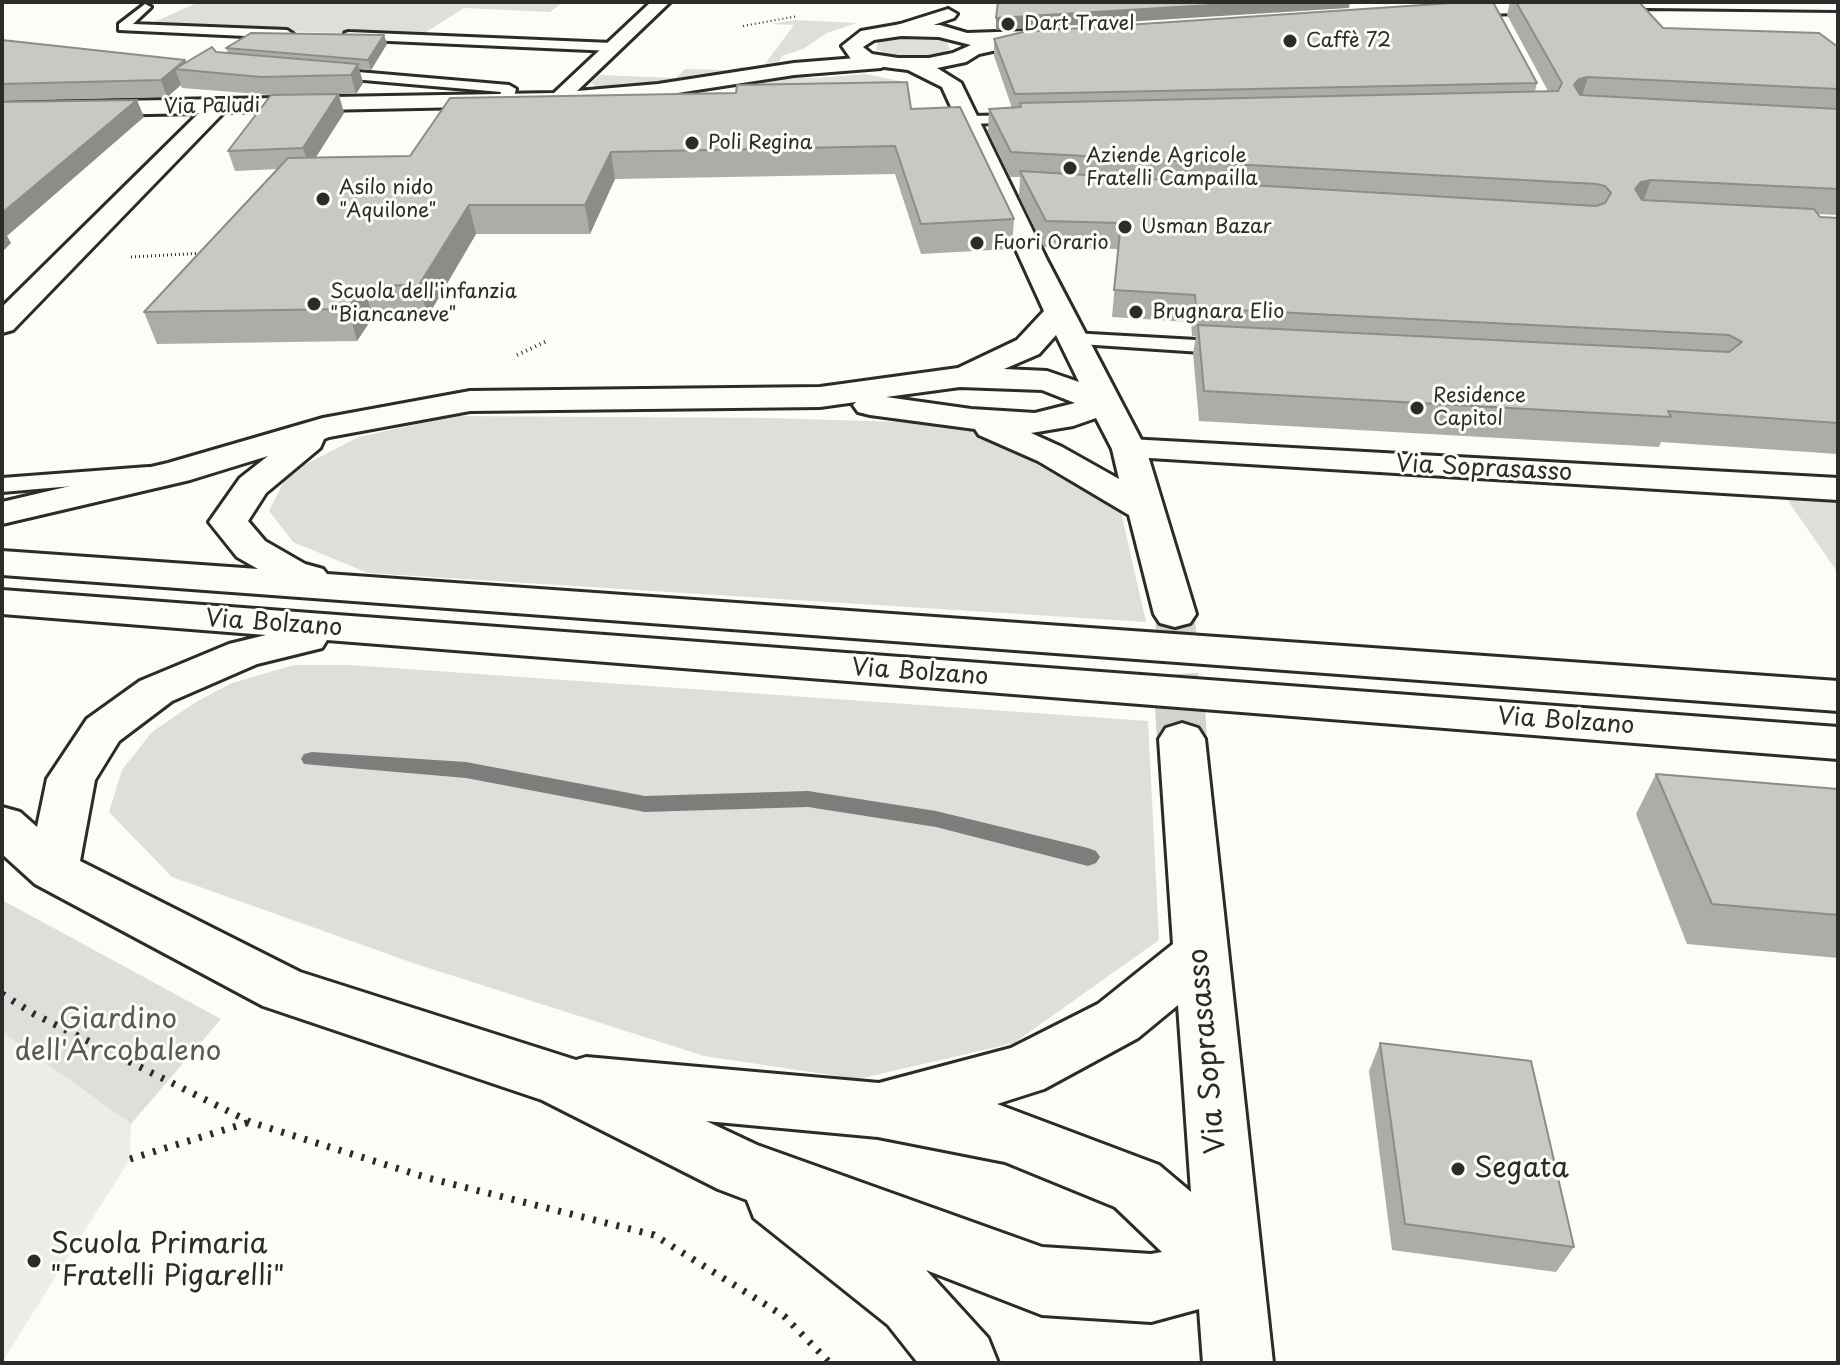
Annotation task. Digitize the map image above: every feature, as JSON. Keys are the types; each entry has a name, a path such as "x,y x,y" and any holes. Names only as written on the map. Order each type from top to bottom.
{"street":[{"path":"565,99 564,93 578,78 661,2"},
{"path":"1430,8 1524,4 1838,5"},
{"path":"951,83 963,45 949,8 901,30 868,35 852,46 858,55 881,62 914,65 951,83 968,120 1013,186 1066,326 1129,449 1175,614"},
{"path":"901,30 963,45"},
{"path":"914,65 963,45 1080,35"},
{"name":"Via Paludi","path":"794,69 852,46"},
{"name":"Via Paludi","path":"2,110 565,99 658,90 794,69 881,62"},
{"path":"2,324 217,107"},
{"path":"960,377 1028,347 1066,326"},
{"path":"2,513 177,472 323,428 470,401 820,397 960,377 1047,381 1104,403"},
{"path":"820,397 971,419 1035,423 1073,416 1104,403"},
{"path":"971,419 1050,454 1148,511"},
{"path":"323,428 253,486 228,522 251,549 292,573 386,593"},
{"name":"Via Soprasasso","path":"1129,449 1838,489"},
{"name":"Via Bolzano","path":"2,563 1838,696"},
{"name":"Via Bolzano","path":"2,602 1838,743"},
{"path":"53,870 71,779 103,730 156,691 244,654 349,629"},
{"name":"Via Soprasasso","path":"1182,739 1238,1363"},
{"path":"2,825 53,870 283,990 559,1080 740,1168 1042,1281 1151,1288 1228,1268"},
{"path":"878,1110 1023,1071 1118,1021 1199,955"},
{"path":"559,1080 878,1110 1008,1134 1137,1186 1228,1268"},
{"path":"740,1168 912,1301 963,1363"}],"lane":[{"path":"145,7 123,27 296,34"},
{"path":"1493,7 1503,27"},
{"path":"328,36 612,47"},
{"path":"305,71 509,89 506,101"},
{"path":"968,120 1038,119"},
{"path":"1066,326 1258,349"},
{"path":"2,485 177,472"}],"path":[{"path":"743,26 798,16"},
{"path":"66,260 209,253"},
{"path":"515,356 547,341"},
{"path":"2,994 34,1014 250,1122 428,1178 654,1235 784,1316 830,1363"},
{"path":"130,1159 250,1122"}],"shaded area":[{"name":"Scuola Primaria \"Fratelli Pigarelli\"","path":"2,1032 131,1124 130,1159 2,1362"}],"green space":[{"path":"199,2 563,2 550,12 464,8 420,36 145,26"},
{"path":"795,20 857,23 827,33 803,49 782,56 780,61 765,64 794,25 771,24"},
{"path":"928,36 946,41 950,49 937,55 912,58 888,55 876,49 878,42 893,37"},
{"path":"753,67 614,87 597,87 591,83 599,75 676,78 685,69 727,70"},
{"path":"865,74 910,83 733,86 797,77"},
{"path":"452,416 768,418 966,424 1121,512 1146,622 368,573 293,542 269,511 288,473 359,437"},
{"path":"1786,498 1838,501 1838,573"},
{"path":"294,665 350,665 1148,721 1159,940 1014,1043 858,1079 704,1056 416,964 172,877 109,812 122,770 152,732 196,702 232,683"},
{"name":"Giardino dell'Arcobaleno","path":"2,900 221,1019 131,1124 2,1032"}],"building":[{"path":"998,2 1260,2 996,18"},
{"path":"1493,2 1537,83 1015,94 994,39 1023,32"},
{"path":"1516,2 1639,2 1663,28 1819,33 1838,47 1838,89 1588,77 1579,79 1574,85 1580,95 1838,109 1838,189 1651,180 1641,182 1635,189 1642,200 1814,209 1820,217 1838,218 1838,423 1668,411 1671,417 1204,391 1198,325 1729,352 1742,342 1729,335 1196,308 1195,295 1114,290 1121,223 1046,221 1020,171 1596,206 1605,203 1611,193 1605,186 1596,184 1011,152 989,109 1021,107 1020,103 1558,91 1562,83"},
{"path":"251,33 384,35 368,60 226,48"},
{"path":"2,40 185,60 161,80 2,84"},
{"path":"212,47 216,52 358,64 351,75 261,77 175,69"},
{"path":"907,82 911,109 960,107 1014,219 921,224 895,146 611,152 585,205 469,205 419,285 363,286 348,309 144,312 288,158 410,156 450,98 736,93 737,85"},
{"path":"338,94 303,148 228,151 271,95"},
{"path":"137,100 2,213 2,102"},
{"path":"1656,774 1838,789 1838,915 1712,904"},
{"name":"Segata","path":"1380,1043 1531,1061 1574,1247 1405,1224"}],"waterway":[{"path":"312,759 466,770 645,804 808,799 936,819 1088,857"}],"tunnel":[{"path":"1175,614 1179,692"},
{"path":"1179,690 1182,739"}],"place":[{"name":"Dart Travel","path":"1008,24"},
{"name":"Caffè 72","path":"1290,41"},
{"name":"Poli Regina","path":"692,143"},
{"name":"Aziende Agricole Fratelli Campailla","path":"1070,168"},
{"name":"Asilo nido \"Aquilone\"","path":"323,199"},
{"name":"Usman Bazar","path":"1125,227"},
{"name":"Fuori Orario","path":"977,243"},
{"name":"Scuola dell'infanzia \"Biancaneve\"","path":"314,304"},
{"name":"Brugnara Elio","path":"1136,312"},
{"name":"Residence Capitol","path":"1417,408"},
{"name":"Segata","path":"1458,1169"},
{"name":"Scuola Primaria \"Fratelli Pigarelli\"","path":"34,1261"}]}
